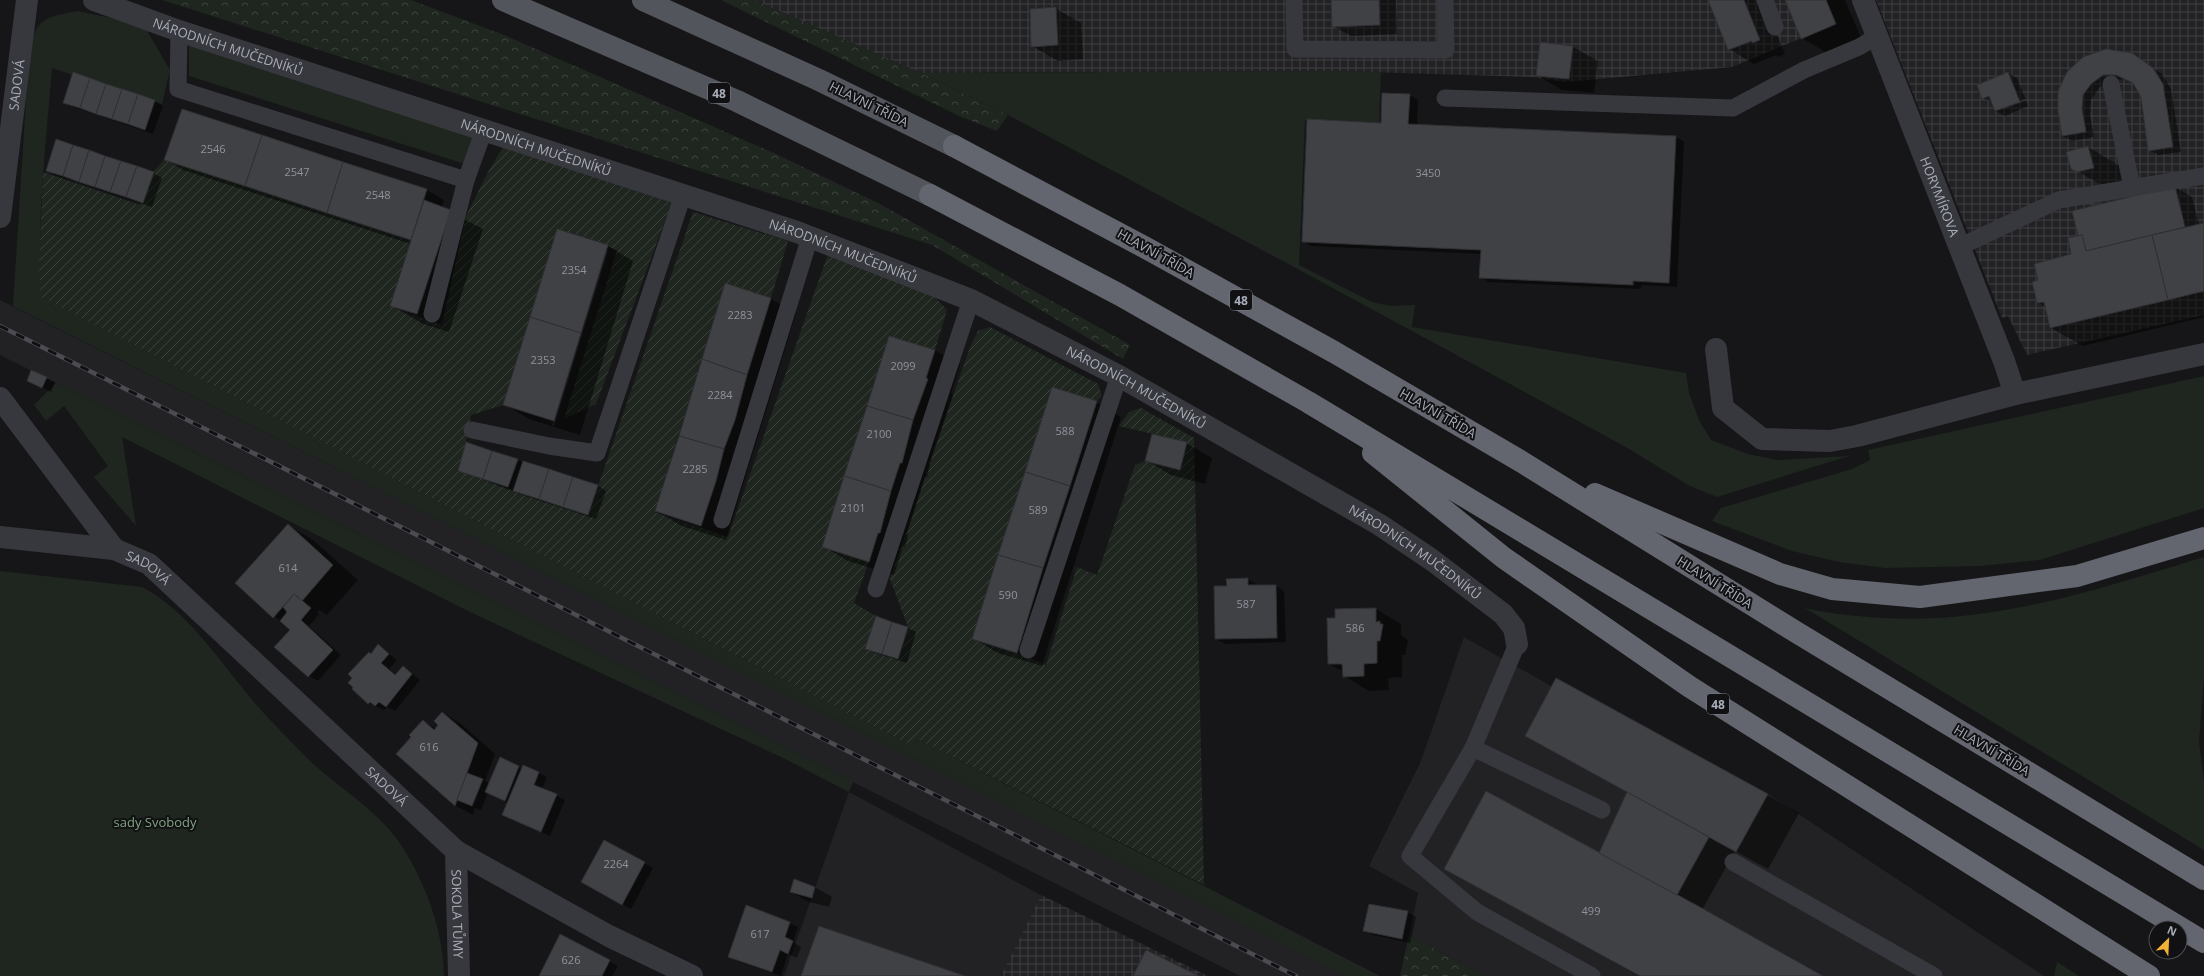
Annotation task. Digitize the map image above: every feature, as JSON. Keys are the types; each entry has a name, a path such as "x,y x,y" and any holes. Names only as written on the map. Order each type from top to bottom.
{"highway":[{"name":"HLAVNÍ TŘÍDA","path":"954,146 1133,240 1328,349 1522,462 1796,632 2204,879"},
{"name":"48","path":"930,194 1120,295 1308,402 2204,942"},
{"name":"48","path":"1308,402 1504,558 1690,687 2149,976"},
{"name":"48","path":"1522,462 1735,556 1780,574 1832,589 1920,597 2069,577 2204,538"}],"main road":[{"name":"48","path":"503,0 737,101 930,194"},
{"name":"HLAVNÍ TŘÍDA","path":"643,0 819,80 954,146"}],"street":[{"name":"SADOVÁ","path":"0,217 27,0"},
{"name":"NÁRODNÍCH MUČEDNÍKŮ","path":"94,0 180,31 810,237 971,300 1119,376 1386,529 1432,560 1498,609 1514,628 1517,644"},
{"name":"HORYMÍROVA","path":"1863,0 2004,361 2015,394"},
{"path":"1716,349 1723,408 1762,438 1830,441 1850,438 2015,394 2204,354"},
{"name":"SADOVÁ","path":"0,398 114,549"},
{"name":"SADOVÁ","path":"0,537 114,549 150,564 456,851 609,936 692,976"},
{"name":"SOKOLA TŮMY","path":"456,851 460,976"}],"lane":[{"path":"1294,0 1295,49 1446,50 1445,0"},
{"path":"1765,0 1775,27"},
{"path":"180,31 178,89 466,180"},
{"path":"1444,98 1733,108 1804,70 1860,47 1878,36"},
{"path":"2111,84 2132,188"},
{"path":"432,314 466,180 484,130"},
{"path":"1959,247 2059,200 2204,176"},
{"path":"472,430 549,446 597,453 683,195"},
{"path":"722,520 810,237"},
{"path":"876,589 971,300"},
{"path":"1028,650 1119,376"},
{"path":"1517,644 1473,748 1410,856 1477,912 1592,976"},
{"path":"1473,748 1602,810"},
{"path":"1733,862 1934,976"}],"shaded area":[{"path":"754,0 1822,0 1833,25 1732,67 1566,82 1532,77 1334,71 921,73"},
{"path":"1876,0 2204,0 2204,315 2027,355 2008,316 2002,318"},
{"path":"0,300 1349,976 1240,976 0,355"},
{"path":"1464,637 1551,686 1556,678 1768,794 2044,976 1484,976 1409,935 1418,893 1369,866 1421,761"},
{"path":"849,792 1041,895 1001,976 784,976"},
{"path":"1041,895 1208,976 1001,976"}],"green space":[{"path":"162,0 411,0 504,35 774,153 880,204 1130,345 1123,359 932,245"},
{"path":"721,0 754,0 921,73 1008,115 997,131 959,116"},
{"path":"77,11 116,19 146,29 170,70 162,104 52,68 41,211 40,268 42,297 910,745 919,740 1380,976 1348,976 13,306 29,52 32,40 39,25 49,18 57,15"},
{"path":"189,43 474,137 465,164 189,76"},
{"path":"1381,72 1379,123 1305,120 1299,265 1372,302 1390,306 1415,305 1412,327 1686,373 1689,393 1699,420 1711,440 1748,454 1777,460 1849,456 1717,497 1690,486 1624,446 1281,260 1008,115 921,73"},
{"path":"503,147 672,203 596,404 564,419 617,250 557,229 503,405 471,415 466,442 458,471 588,515 693,212 788,241 771,298 725,283 655,512 728,537 828,254 928,290 947,310 935,350 889,336 822,546 869,562 854,603 876,616 866,649 899,659 908,627 890,579 970,347 978,331 990,327 1098,384 1102,396 1097,401 1052,387 972,639 1017,653 1046,665 1077,567 1097,575 1135,465 1145,461 1179,470 1187,442 1119,426 1129,412 1141,408 1194,438 1204,885 919,740 910,745 41,297 39,267 43,172 140,205 151,174 164,160 411,240 390,306 442,325 466,216 488,172"},
{"path":"2204,376 2204,508 2040,560 1980,566 1885,568 1839,562 1792,551 1712,521 1721,508 1852,469 1870,460 1868,450"},
{"path":"56,383 853,782 849,792 781,757 470,612 122,437 136,526 94,477 108,466 64,406 46,421 34,405"},
{"path":"2204,557 2204,678 2199,742 2204,782 2204,850 1805,608 1829,613 1868,617 1912,619 1955,617 2039,604 2080,594"},
{"name":"sady Svobody","path":"0,571 142,587 173,608 213,650 268,718 302,753 382,821 393,834 412,863 432,909 441,942 444,976 0,976"},
{"path":"1409,935 1484,976 1400,976"},
{"path":"2057,962 2079,976 2054,976"}],"building":[{"path":"1331,0 1379,0 1380,25 1332,27"},
{"path":"1708,0 1744,0 1760,40 1752,43 1752,41 1728,50"},
{"path":"1785,0 1826,0 1836,24 1801,39"},
{"path":"1056,7 1058,45 1031,47 1030,9"},
{"path":"1540,42 1573,46 1569,79 1536,76"},
{"path":"2106,49 2132,53 2153,68 2163,84 2173,147 2148,151 2141,97 2133,83 2116,75 2103,75 2091,84 2083,95 2082,109 2086,132 2062,136 2058,111 2058,91 2067,72 2083,57"},
{"path":"73,72 90,78 80,108 63,103"},
{"path":"2008,72 2020,102 1995,111 1989,96 1982,99 1977,85"},
{"path":"90,78 106,84 96,114 80,108"},
{"path":"106,84 122,89 112,119 96,114"},
{"path":"122,89 138,94 128,124 112,119"},
{"path":"1382,93 1410,94 1408,124 1676,136 1669,283 1633,281 1633,285 1479,278 1481,250 1302,242 1307,119 1381,123"},
{"path":"138,94 155,100 145,130 128,124"},
{"path":"182,109 262,135 245,186 164,160"},
{"path":"262,135 343,162 327,213 245,186"},
{"path":"56,139 73,145 63,176 46,171"},
{"path":"73,145 89,150 79,182 63,176"},
{"path":"2088,146 2094,168 2077,172 2071,169 2066,152"},
{"path":"89,150 105,156 95,187 79,182"},
{"path":"105,156 121,161 110,192 95,187"},
{"path":"121,161 137,166 126,197 110,192"},
{"path":"343,162 427,189 411,240 327,213"},
{"path":"137,166 154,172 143,203 126,197"},
{"path":"2175,186 2185,227 2086,251 2082,235 2078,236 2072,211"},
{"path":"424,200 451,210 417,314 390,306"},
{"path":"2204,223 2204,291 2168,300 2152,235"},
{"path":"557,229 608,245 581,333 530,317"},
{"path":"2082,235 2086,251 2152,235 2168,300 2050,328 2044,302 2037,303 2032,282 2038,280 2034,264 2071,254 2068,238"},
{"path":"725,283 771,298 747,375 702,359"},
{"path":"530,317 581,333 554,421 503,405"},
{"path":"889,336 935,350 926,378 928,379 913,420 867,406"},
{"path":"702,359 747,375 735,420 724,449 679,436"},
{"path":"31,370 47,377 42,388 27,381"},
{"path":"1052,387 1097,401 1070,486 1025,472"},
{"path":"867,406 913,420 902,463 900,463 891,491 844,476"},
{"path":"1152,434 1187,442 1180,470 1145,461"},
{"path":"679,436 724,449 716,481 701,526 655,511"},
{"path":"466,442 492,451 483,479 458,471"},
{"path":"492,451 518,459 508,487 483,479"},
{"path":"523,461 549,469 539,499 513,491"},
{"path":"549,469 573,477 563,507 539,499"},
{"path":"1025,472 1070,486 1043,568 998,555"},
{"path":"844,476 891,491 880,533 878,533 869,562 822,547"},
{"path":"573,477 598,485 588,515 563,507"},
{"path":"288,524 333,565 302,601 294,594 273,618 235,583"},
{"path":"998,555 1043,568 1017,653 972,639"},
{"path":"1248,578 1248,585 1276,585 1277,638 1215,639 1214,586 1227,586 1226,579"},
{"path":"294,594 311,608 301,620 333,650 308,677 274,647 290,630 280,621 287,612 283,607"},
{"path":"1376,608 1376,622 1380,621 1380,624 1383,624 1380,641 1377,641 1377,663 1364,664 1364,676 1343,677 1342,664 1328,664 1327,618 1335,618 1335,609"},
{"path":"876,616 892,622 882,654 865,649"},
{"path":"892,622 908,627 898,659 882,654"},
{"path":"378,644 389,654 381,663 395,675 403,666 412,674 386,707 379,702 375,706 370,702 368,704 352,689 353,687 348,683 352,678 348,674 369,652 371,654"},
{"path":"1556,678 1768,794 1736,852 1525,736"},
{"path":"442,712 478,743 455,806 396,754 411,737 409,735 423,720 434,730 438,725 434,721"},
{"path":"500,757 519,766 505,801 485,792"},
{"path":"523,765 539,772 534,785 557,794 541,832 502,815"},
{"path":"467,773 483,779 472,806 457,800"},
{"path":"1486,791 1698,906 1823,976 1640,976 1444,869"},
{"path":"1627,792 1709,837 1677,895 1599,853"},
{"path":"604,840 645,862 622,905 581,882"},
{"path":"794,879 815,887 812,898 790,892"},
{"path":"1369,904 1408,911 1402,939 1363,931"},
{"path":"746,905 790,922 785,937 793,941 788,954 780,950 772,972 728,957"},
{"path":"819,926 965,976 801,976"},
{"path":"560,934 610,960 602,976 539,976"},
{"path":"1146,950 1199,976 1133,976"}],"railway":[{"path":"0,326 1296,976"}]}
